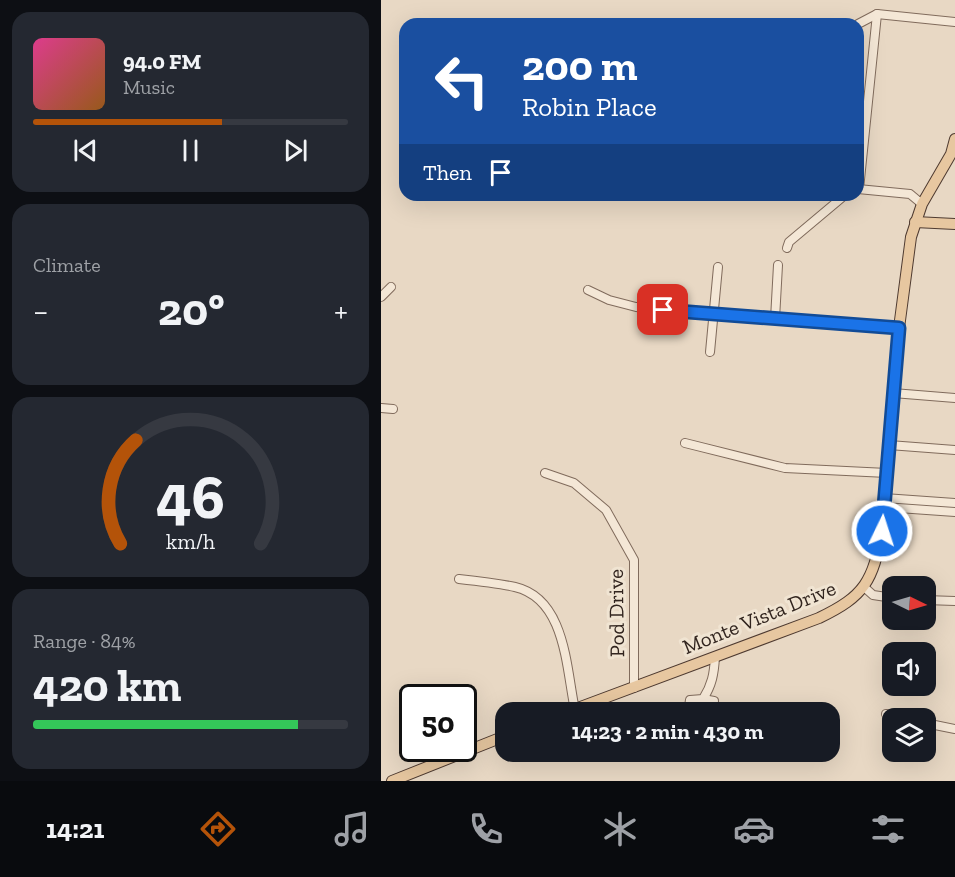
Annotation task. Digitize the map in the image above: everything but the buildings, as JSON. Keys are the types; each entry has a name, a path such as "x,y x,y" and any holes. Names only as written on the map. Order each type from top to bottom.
{"main road":[{"name":"Monte Vista Drive","path":"596,702 847,605 864,587 876,562 887,473 899,328 915,222 922,204 951,154 955,139"},
{"path":"915,222 955,224"},
{"path":"392,781 495,740"}],"street":[{"path":"864,21 877,14 955,22"},
{"path":"864,148 877,14"},
{"path":"864,122 869,114"},
{"path":"864,190 910,194 922,204"},
{"path":"787,248 789,242 839,201"},
{"path":"774,319 778,265"},
{"path":"710,352 719,267"},
{"path":"381,297 391,287"},
{"path":"588,290 609,300 663,310 899,328"},
{"path":"893,393 955,398"},
{"path":"381,408 393,409"},
{"path":"685,442 785,468 887,473"},
{"path":"889,445 955,450"},
{"name":"Pod Drive","path":"545,473 574,483 606,510 634,560 635,688"},
{"path":"884,502 955,504"},
{"path":"884,502 955,512"},
{"path":"459,579 516,587 540,599 557,625 570,702"},
{"path":"864,587 873,595 882,596"},
{"path":"936,600 955,601"},
{"path":"703,699 714,678 715,657"},
{"path":"690,702 690,700 703,699 714,702"},
{"path":"936,725 955,729"}],"route":[{"path":"663,310 899,328 882,531"}]}
